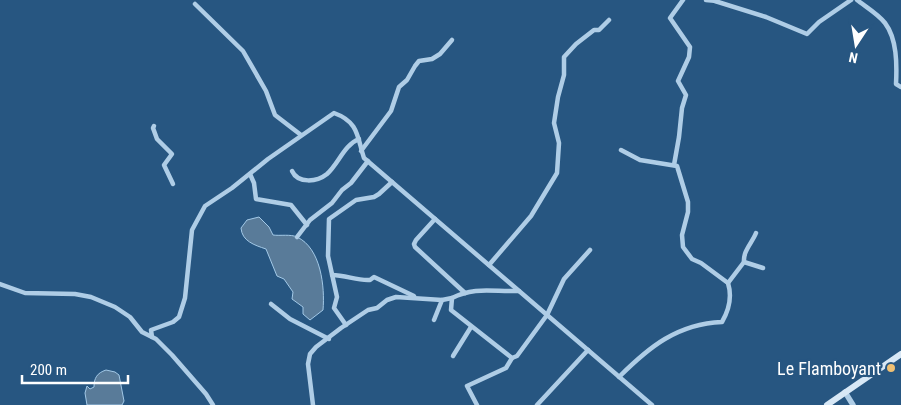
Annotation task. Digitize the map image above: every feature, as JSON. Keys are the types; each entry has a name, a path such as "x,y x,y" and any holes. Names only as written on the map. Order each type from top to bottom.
{"main road":[{"path":"827,405 901,354"}],"street":[{"path":"674,166 682,108 686,95 678,81 689,57 690,47 670,18 683,0"},
{"path":"706,0 718,0 807,34 819,22 851,0"},
{"path":"857,0 884,22 892,35 897,64 896,84 901,87"},
{"path":"195,4 243,51 266,91 276,115 301,135"},
{"path":"489,265 531,216 557,173 559,143 554,123 558,96 564,75 564,57 576,44 594,30 599,30 608,20"},
{"path":"362,151 391,111 399,87 407,80 415,66 419,62 432,59 440,54 452,40"},
{"path":"152,337 151,330 172,322 179,317 185,298 192,230 205,206 334,113 340,115 356,129 364,158 652,405"},
{"path":"154,126 157,139 172,154 164,165 173,184"},
{"path":"292,171 298,179 319,178 327,174 352,142 359,139"},
{"path":"621,150 640,160 677,166 688,202 688,212 682,235 684,247 692,259 702,263 728,282"},
{"path":"297,237 351,183 368,161"},
{"path":"250,174 254,183 256,199 291,205 307,225"},
{"path":"346,325 334,308 337,297 328,256 329,219 356,200 374,197 392,182"},
{"path":"434,219 416,240 415,248 465,293"},
{"path":"619,377 638,358 661,340 674,333 722,322 729,302 728,282 744,262 743,259 747,248 756,233"},
{"path":"477,405 467,386 506,368 512,358 517,356 547,315 564,280 590,250"},
{"path":"744,262 763,268"},
{"path":"332,274 364,281 374,277 418,297"},
{"path":"0,284 25,293 75,294 91,297 115,307 130,317 142,332 152,337 172,355 206,394 213,405"},
{"path":"312,404 311,386 308,376 310,354 316,347 368,310 381,306 387,300 396,297 442,300 465,293 489,289 519,291"},
{"path":"452,298 451,310 512,358"},
{"path":"434,320 442,300"},
{"path":"271,304 290,319 329,339"},
{"path":"453,356 471,327"},
{"path":"537,405 588,350"},
{"path":"852,403 855,386"},
{"path":"845,392 852,403"}],"water":[{"path":"259,217 269,227 273,235 295,236 305,242 316,259 322,280 323,310 310,320 303,314 303,307 292,299 293,292 284,279 277,276 266,249 253,244 246,239 242,232 241,228 247,220"},
{"path":"106,370 119,375 124,401 122,405 87,405 85,393 87,386 90,389 94,387 97,376"}],"place":[{"name":"Le Flamboyant","path":"891,368"}]}
